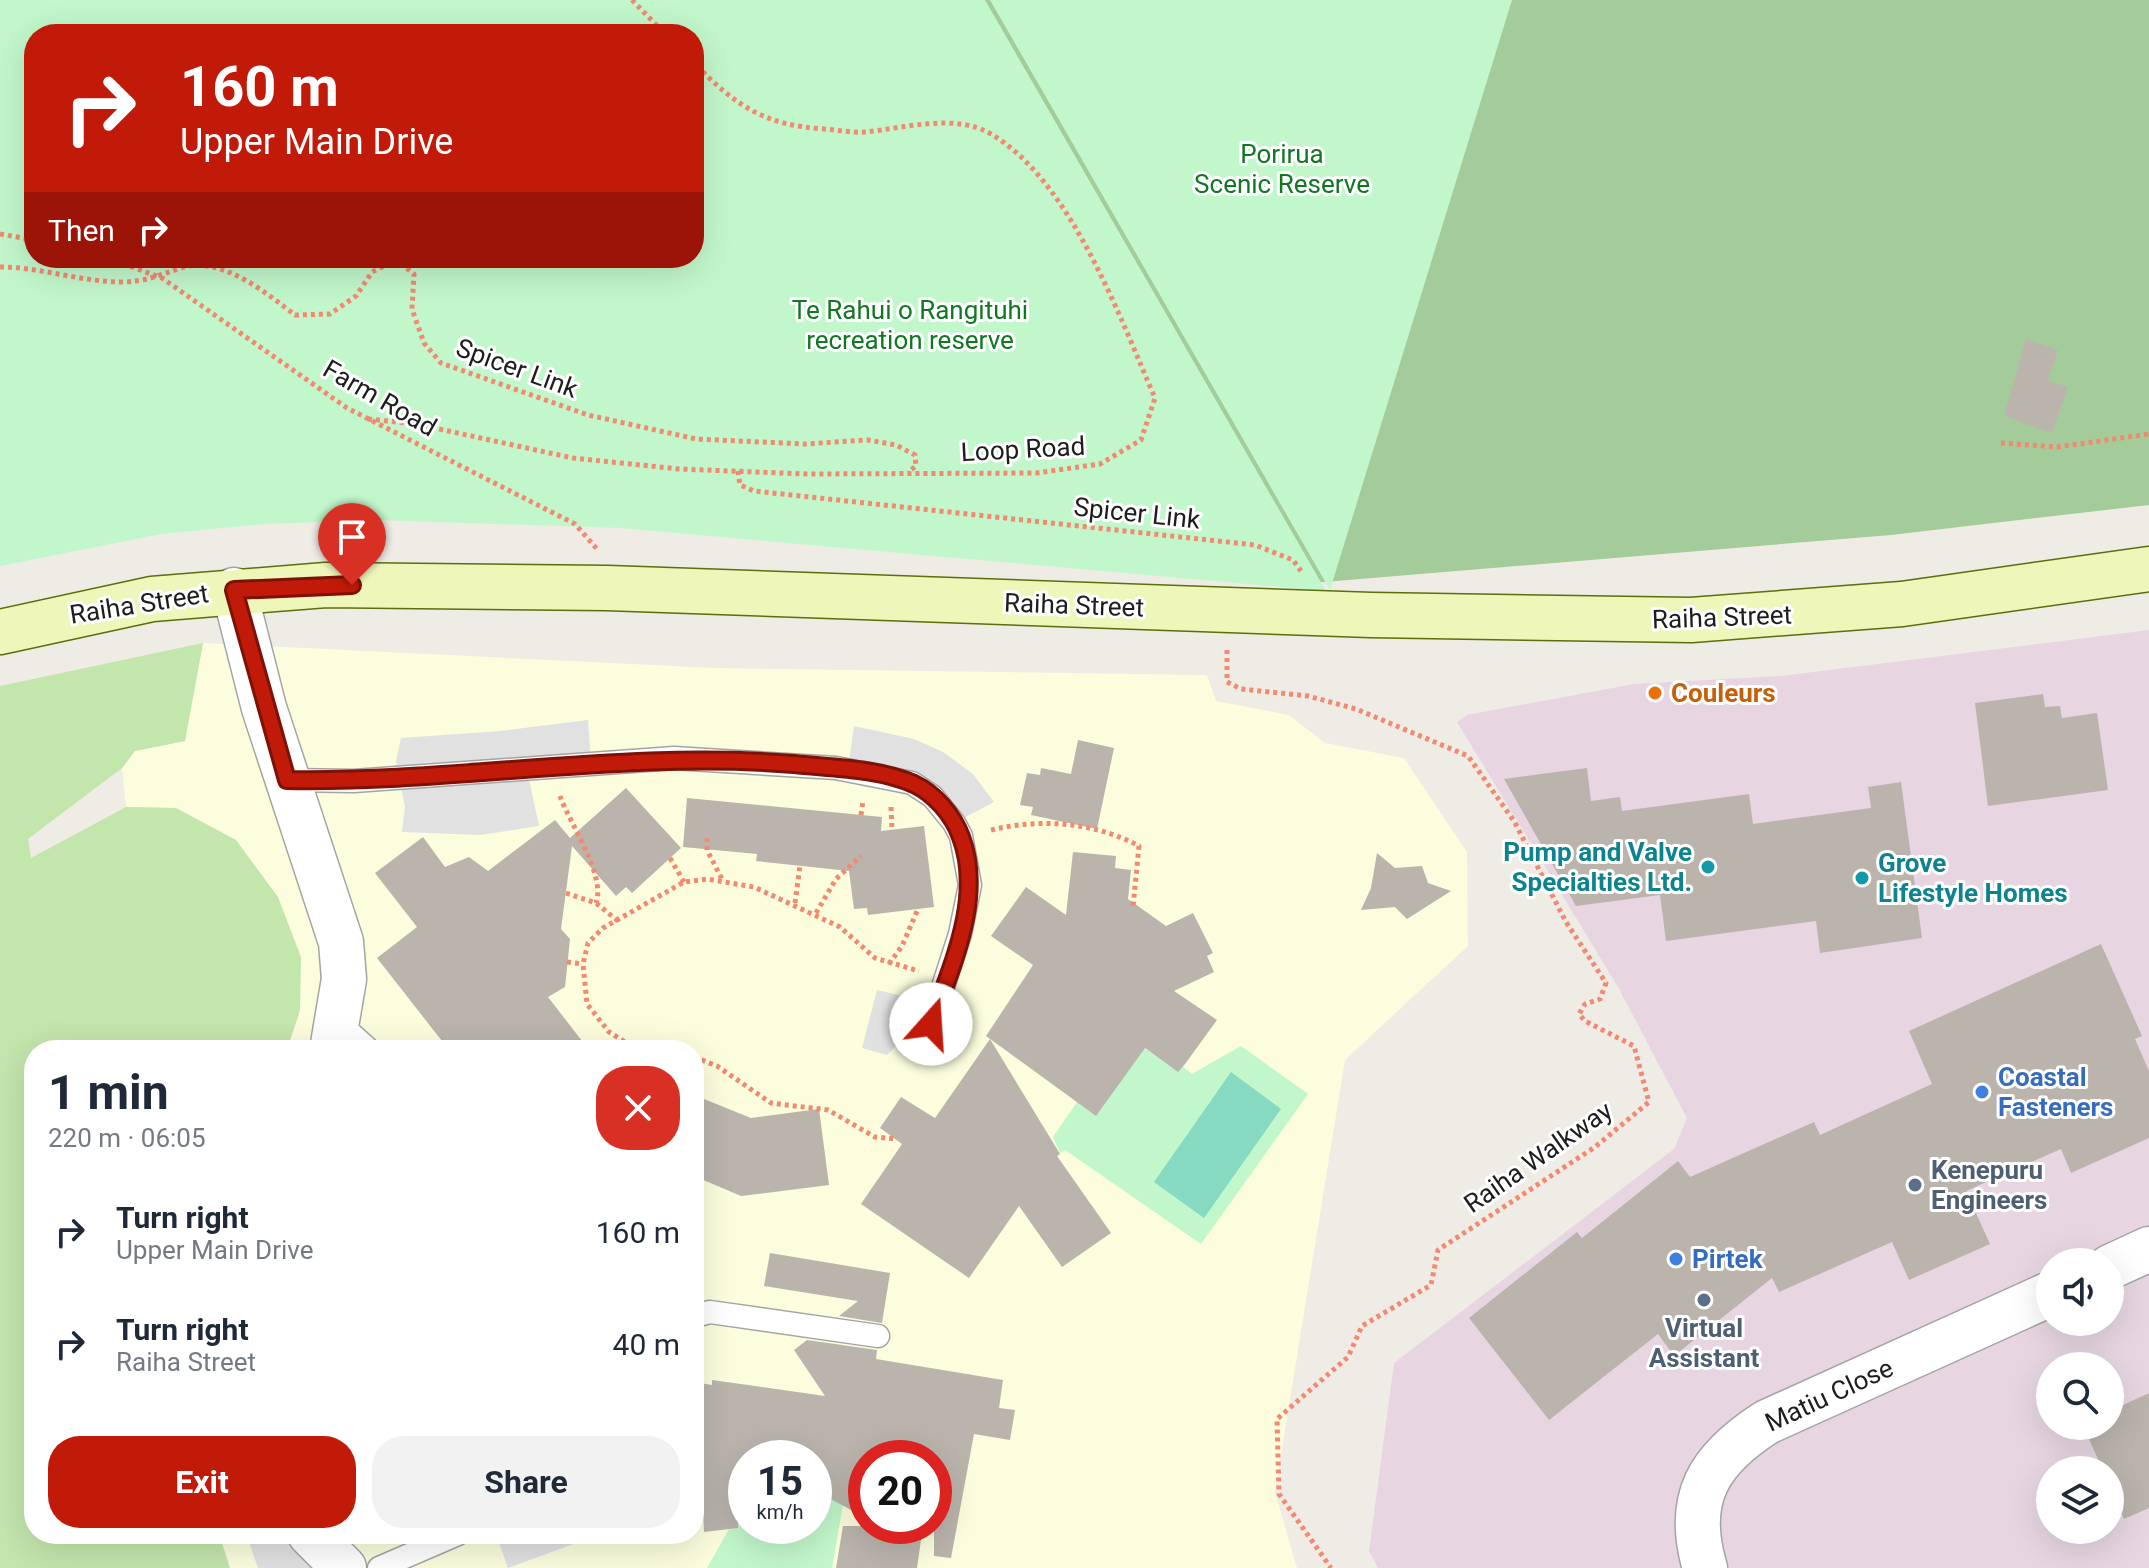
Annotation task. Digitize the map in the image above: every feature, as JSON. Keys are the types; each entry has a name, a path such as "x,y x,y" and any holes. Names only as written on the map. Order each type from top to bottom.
{"main road":[{"name":"Raiha Street","path":"0,632 100,608 234,590 326,585 607,588 1597,621 1760,618 1902,604 2149,569"}],"street":[{"path":"234,590 287,780 341,942 346,1040"},
{"path":"2124,1261 2149,1249"},
{"name":"Matiu Close","path":"1705,1568 1698,1545 1703,1488 1710,1470 1738,1440 1767,1422 2036,1300"},
{"path":"320,1544 344,1568"}],"lane":[{"path":"287,780 354,781 674,758 746,760 869,773 923,789 940,804 961,836 970,885 966,914 931,1024 913,1032"},
{"path":"704,1314 878,1336"},
{"path":"379,1568 435,1544"}],"path":[{"path":"632,0 655,24"},
{"name":"Loop Road","path":"368,419 416,424 573,458 679,469 738,471 1036,473 1100,464 1141,440 1155,398 1111,298 1066,213 1034,167 989,132 936,122 863,132 790,127 751,114 704,72"},
{"path":"0,234 24,238"},
{"name":"Spicer Link","path":"0,267 121,282 162,278 181,268"},
{"name":"Farm Road","path":"135,268 162,278 347,408 575,524 595,543 603,562 607,588"},
{"name":"Spicer Link","path":"202,268 221,269 262,290 295,315 330,314 356,296 372,272 380,268"},
{"name":"Spicer Link","path":"406,268 414,274 412,309 424,343 441,363 588,415 696,439 805,444 868,440 896,445 915,455 916,466 907,473"},
{"path":"2001,443 2057,447 2149,434"},
{"name":"Spicer Link","path":"738,471 740,485 754,491 1255,545 1293,560 1306,578 1318,613"},
{"name":"Raiha Walkway","path":"1227,610 1227,682 1241,689 1308,696 1356,709 1468,756 1514,821 1566,922 1606,983 1600,999 1585,1004 1579,1014 1585,1021 1634,1046 1649,1102 1595,1147 1438,1250 1431,1285 1362,1326 1348,1357 1277,1419 1279,1494 1331,1568"},
{"path":"554,768 561,798 593,865 599,889 596,903"},
{"path":"961,836 1012,825 1056,822 1112,831 1139,846 1133,907"},
{"path":"707,838 707,850 724,881"},
{"path":"816,913 836,879 861,856"},
{"path":"670,858 684,882"},
{"path":"795,903 800,866"},
{"path":"622,1040 596,1018 584,992 583,964 593,935 684,882 724,881 754,887 816,913 889,965 948,972"},
{"path":"566,893 596,903 618,921"},
{"path":"889,965 902,946 918,909"},
{"path":"567,962 583,964"},
{"path":"704,1061 717,1066 771,1103 828,1110 875,1137 896,1139"}],"shaded area":[{"path":"2149,630 2149,1568 1378,1568 1369,1551 1394,1363 1674,1149 1687,1118 1618,987 1457,722 1467,715 1634,684 1781,676"},
{"path":"203,643 715,668 1207,675 1216,701 1289,715 1325,743 1404,758 1467,852 1468,946 1345,1060 1275,1492 1297,1568 230,1568 222,1544 704,1544 704,1040 290,1040 300,1010 176,808 126,807 122,768 135,751 185,741"},
{"path":"588,720 591,762 527,770 539,826 480,835 402,832 405,807 396,761 401,738 501,731"},
{"path":"854,726 914,739 943,752 973,774 994,802 954,823 940,804 848,770"},
{"path":"877,990 938,1004 887,1055 862,1048"},
{"path":"250,1544 306,1544 314,1568 258,1568"},
{"path":"500,1544 573,1544 508,1568"}],"green space":[{"name":"Te Rahui o Rangituhi recreation reserve","path":"0,0 985,0 1326,591 620,528 377,520 265,524 161,534 0,566"},
{"path":"953,0 2149,0 2149,505 1891,535 1312,583"},
{"name":"Porirua Scenic Reserve","path":"990,0 1512,0 1330,590"},
{"path":"203,643 185,741 135,751 122,768 28,839 31,858 126,807 176,808 236,840 278,897 301,957 300,1010 290,1040 24,1040 24,1544 222,1544 230,1568 0,1568 0,686"},
{"path":"1126,1035 1177,1071 1182,1066 1192,1074 1241,1046 1308,1094 1201,1244 1065,1150 1060,1153 1053,1137 1077,1102 1095,1115"},
{"path":"1231,1072 1281,1109 1204,1218 1154,1182"},
{"path":"832,1499 843,1504 832,1568 707,1568 728,1531 728,1544 832,1544"}],"building":[{"path":"2026,339 2058,350 2048,381 2068,387 2052,433 2004,416"},
{"path":"2043,694 2045,707 2060,706 2062,718 2097,713 2108,790 1988,806 1975,703"},
{"path":"1078,740 1114,748 1097,829 1031,815 1033,807 1020,805 1027,773 1040,775 1041,768 1071,774"},
{"path":"1587,768 1591,801 1620,797 1622,811 1749,794 1753,824 1871,808 1868,787 1901,782 1922,938 1820,953 1816,921 1666,941 1660,895 1576,906 1504,779"},
{"path":"626,788 681,848 632,893 626,887 616,896 572,846 561,929 570,939 565,987 548,997 581,1040 441,1040 377,958 417,927 375,873 423,837 445,867 469,857 488,871 555,820 570,838"},
{"path":"687,798 882,817 881,831 924,826 934,907 868,915 867,908 854,909 849,871 756,861 757,854 683,847"},
{"path":"1073,852 1116,856 1115,868 1131,870 1128,899 1166,926 1193,913 1213,953 1207,956 1214,972 1174,991 1217,1020 1178,1072 1145,1048 1096,1116 986,1036 1033,965 991,936 1026,887 1066,915"},
{"path":"1377,853 1395,868 1422,866 1428,883 1451,891 1407,919 1395,907 1361,910 1371,888"},
{"path":"2101,944 2142,1036 2135,1039 2149,1071 2149,1138 2071,1173 2061,1149 1966,1191 1990,1244 1909,1280 1892,1242 1779,1292 1772,1278 1674,1356 1658,1334 1549,1420 1469,1318 1577,1232 1582,1238 1678,1161 1690,1177 1814,1122 1820,1135 1932,1084 1909,1031"},
{"path":"990,1039 1060,1154 1057,1156 1111,1233 1062,1267 1019,1206 969,1278 861,1204 902,1144 880,1128 901,1097 935,1118"},
{"path":"704,1099 751,1118 819,1109 829,1185 741,1196 704,1180"},
{"path":"770,1253 890,1273 882,1323 839,1316 858,1301 764,1286"},
{"path":"807,1340 877,1350 876,1359 1003,1380 999,1408 1015,1410 1010,1440 974,1434 951,1558 934,1556 934,1544 952,1544 952,1440 848,1440 848,1508 832,1500 832,1440 728,1440 728,1529 704,1532 704,1384 712,1385 712,1380 825,1396 794,1350"},
{"path":"2149,1393 2149,1508 2124,1519 2124,1456 2097,1456 2089,1440 2124,1440 2124,1405"},
{"path":"843,1526 848,1526 848,1544 920,1544 917,1568 836,1568"}],"place":[{"name":"Couleurs","path":"1655,693"},
{"name":"Pump and Valve Specialties Ltd.","path":"1708,867"},
{"name":"Grove Lifestyle Homes","path":"1862,878"},
{"name":"Coastal Fasteners","path":"1982,1092"},
{"name":"Kenepuru Engineers","path":"1915,1185"},
{"name":"Pirtek","path":"1676,1259"},
{"name":"Virtual Assistant","path":"1704,1300"}],"route":[{"path":"352,585 234,590 264,708 287,780 354,781 674,758 746,760 836,768 912,783 933,797 954,823 961,836 970,885 966,914 931,1024"}]}
